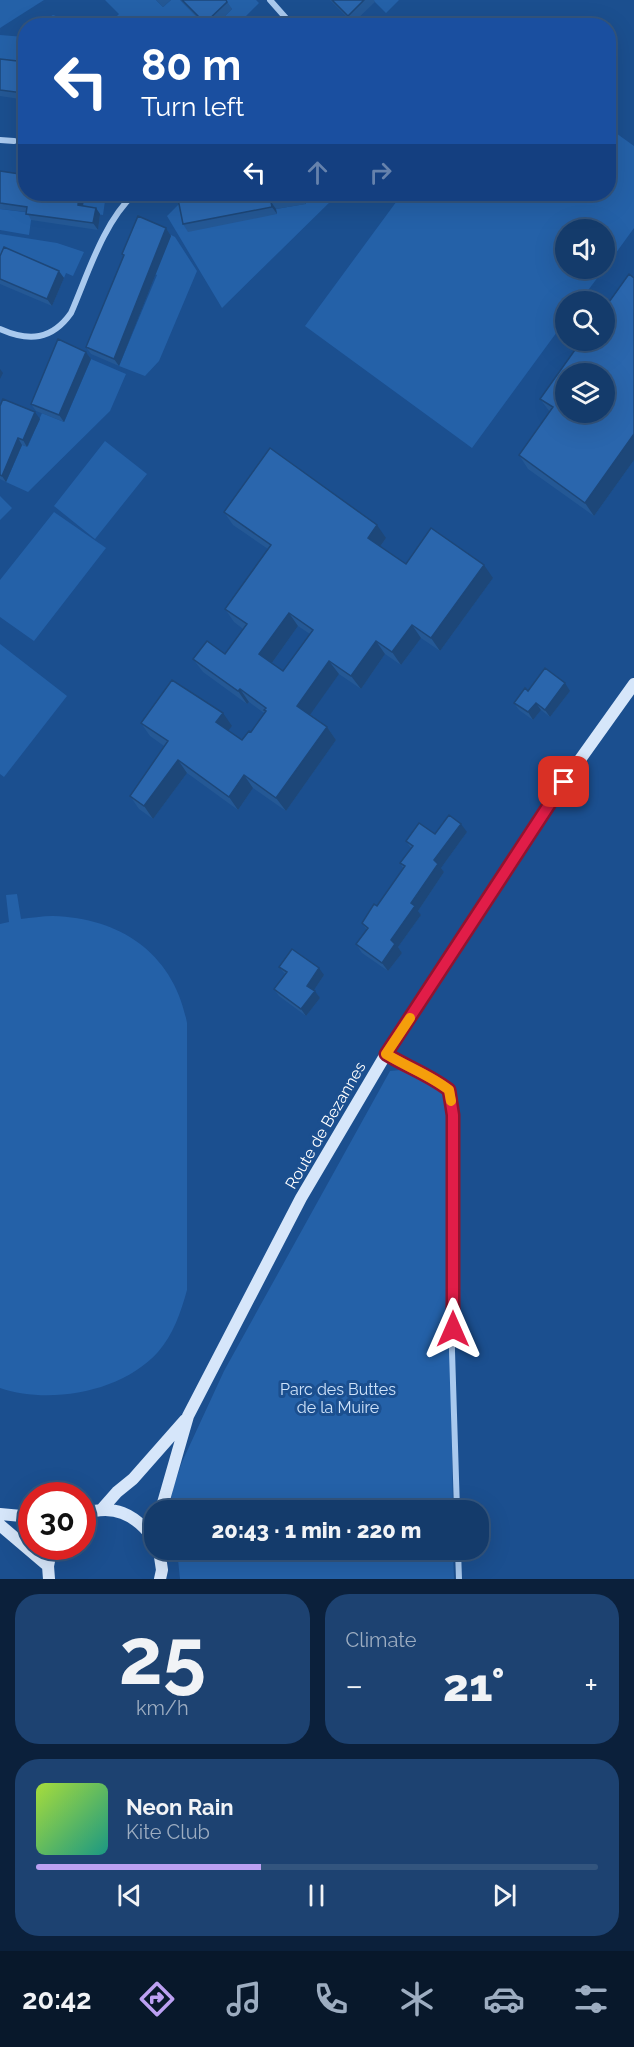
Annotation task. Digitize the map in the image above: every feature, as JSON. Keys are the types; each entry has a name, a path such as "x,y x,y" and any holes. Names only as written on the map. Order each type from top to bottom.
{"street":[{"path":"270,0 286,18"},
{"path":"0,140 14,141"},
{"path":"0,330 25,338 46,334 65,321 71,313 110,225 118,210 127,201"},
{"name":"Route de Bezannes","path":"164,1500 188,1416 301,1198 386,1054 564,782 634,684"},
{"path":"386,1054 435,1079 449,1090 453,1115 452,1351 457,1500"},
{"name":"Route de Bezannes","path":"102,1509 133,1479 188,1416"},
{"path":"96,1510 102,1509 127,1514 144,1526"},
{"path":"0,1514 18,1516"},
{"path":"0,1525 48,1566"},
{"path":"49,1560 49,1579"},
{"path":"160,1560 160,1579"},
{"path":"458,1560 459,1579"}],"green space":[{"path":"0,0 44,0 0,28"},
{"path":"105,0 156,0 163,7 171,0 180,0 199,18 115,18 119,14"},
{"path":"224,0 256,0 259,3 244,18 223,18 232,9"},
{"path":"373,0 399,0 386,13"},
{"path":"0,35 18,36 18,68 0,65"},
{"path":"616,133 634,146 634,228 615,254 615,219 555,219 555,279 596,279 588,291 555,291 555,335 472,448 305,326 397,201 616,201"},
{"path":"63,201 105,201 103,215 52,207"},
{"path":"182,201 276,209 305,204 305,201 331,201 222,308 167,216"},
{"path":"0,209 32,213 29,235 0,230"},
{"path":"0,234 57,243 84,252 73,276 66,273 64,278 9,255 0,267"},
{"path":"171,235 175,237 197,271 159,361 145,376 119,366"},
{"path":"91,359 126,374 110,411 28,492 6,482 22,445 28,446 42,413 64,422"},
{"path":"105,441 147,474 95,539 54,506"},
{"path":"0,496 12,508 0,520"},
{"path":"54,512 106,548 34,641 0,617 0,580"},
{"path":"0,644 67,696 4,777 0,774"},
{"path":"17,894 21,919 53,916 78,918 101,924 141,944 157,959 170,977 187,1023 187,1290 182,1307 163,1345 143,1366 105,1385 62,1395 20,1393 0,1388 0,924 9,922 6,895"},
{"name":"Parc des Buttes de la Muire","path":"401,1070 421,1074 443,1089 446,1102 453,1500 171,1500 182,1462 224,1371 390,1071"},
{"path":"178,1560 453,1560 454,1579 180,1579"}],"building":[{"path":"182,0 226,0 227,2 210,18 200,18"},
{"path":"332,0 364,0 348,16"},
{"path":"0,59 18,61 18,92 0,90"},
{"path":"0,171 18,174 18,201 78,201 78,205 96,208 93,223 26,214 27,207 0,203"},
{"path":"178,201 276,201 271,202 272,207 183,224"},
{"path":"138,216 166,228 114,359 86,347"},
{"path":"4,247 59,271 47,299 0,279 0,256"},
{"path":"629,274 634,278 634,434 585,503 519,455 553,407 540,399 555,378 555,423 615,423 615,363 566,363 574,351 615,351 615,294"},
{"path":"58,339 86,352 59,415 31,404"},
{"path":"3,399 35,412 23,440 18,438 2,476 0,475 0,406"},
{"path":"270,448 377,525 368,538 406,564 431,528 484,565 431,638 412,625 392,652 376,641 351,676 329,661 297,706 327,727 276,798 244,775 229,797 178,760 144,806 130,796 168,741 141,723 172,680 223,713 216,722 242,740 249,731 251,732 266,711 264,710 266,708 240,689 238,691 193,659 207,641 225,654 247,624 225,609 271,545 224,512","holes":["289,613 313,630 283,671 259,654"]},
{"path":"545,668 565,683 545,710 536,703 528,712 514,703 525,688 528,691"},
{"path":"449,815 461,824 434,860 438,864 411,903 415,906 391,940 395,944 382,963 356,944 368,928 362,923 374,904 377,906 405,866 400,863 413,846 406,841 419,823 435,834"},
{"path":"292,949 319,968 307,986 315,991 301,1009 274,989 287,972 279,967"}],"slow traffic":[{"path":"410,1018 386,1054 435,1079 449,1090 451,1101"}],"route":[{"path":"453,1329 453,1115 449,1090 435,1079 386,1054 564,782"}]}
